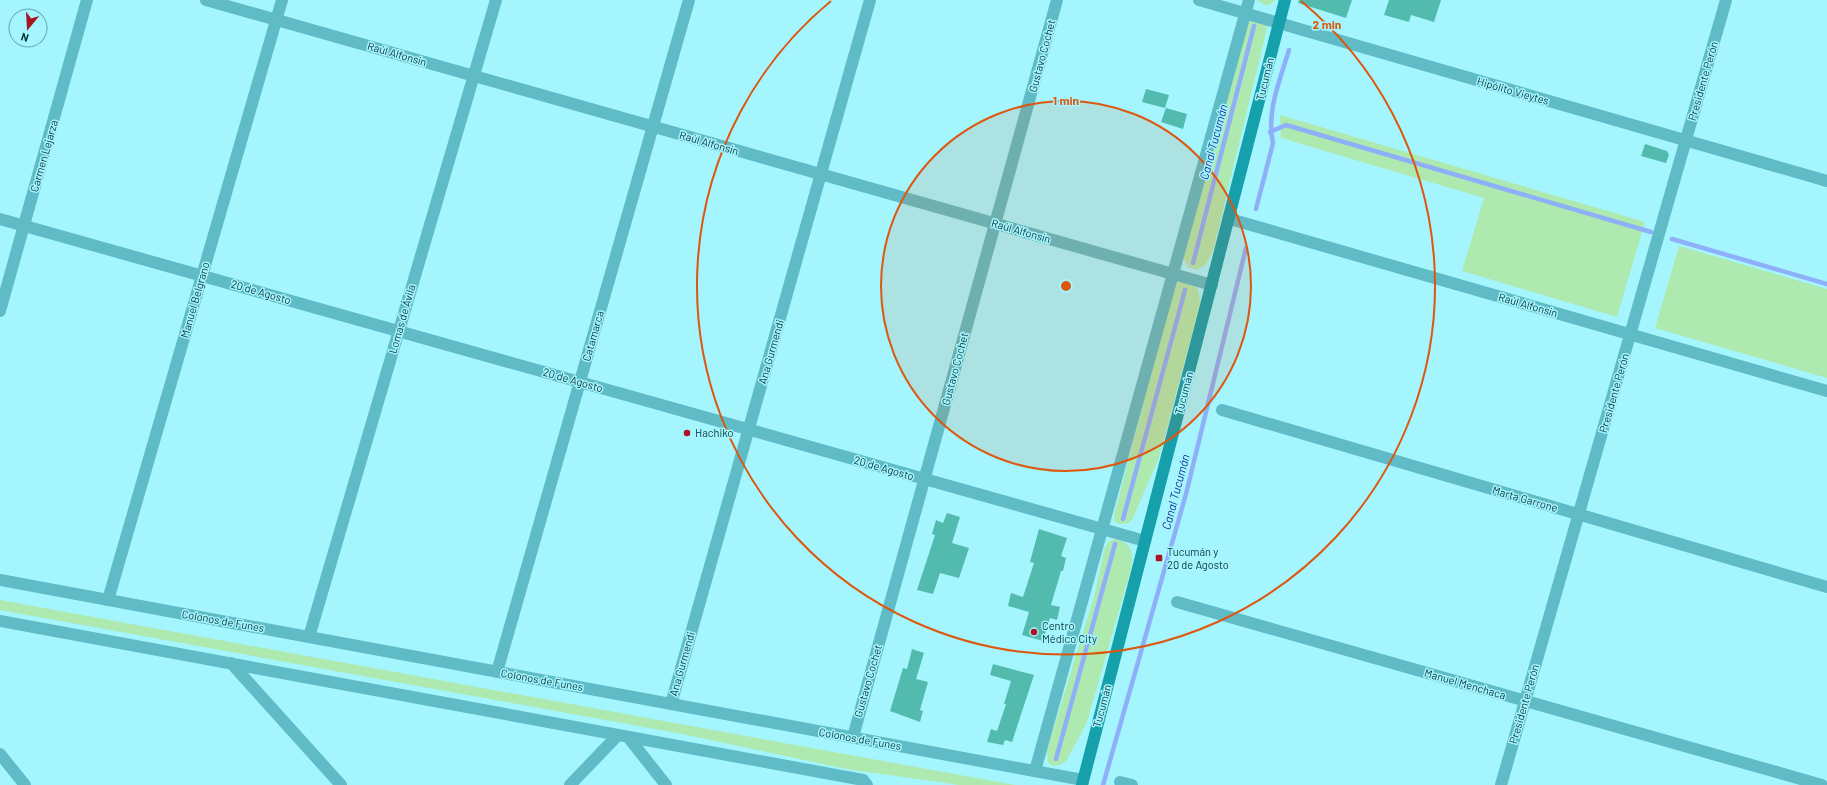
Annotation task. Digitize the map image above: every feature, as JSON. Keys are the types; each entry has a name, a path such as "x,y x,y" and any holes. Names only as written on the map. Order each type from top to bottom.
{"main road":[{"name":"Tucumán","path":"1082,782 1230,218 1285,0"}],"street":[{"name":"Carmen Lejarza","path":"0,311 87,0"},
{"name":"Raúl Alfonsín","path":"206,0 1212,285"},
{"name":"Manuel Belgrano","path":"108,600 282,0"},
{"name":"Lomas de Ávila","path":"309,637 496,0"},
{"name":"Catamarca","path":"497,672 689,0"},
{"name":"Ana Gurmendi","path":"671,704 870,0"},
{"name":"Gustavo Cochet","path":"853,737 1057,0"},
{"name":"Hipólito Vieytes","path":"1200,0 1827,181"},
{"path":"1035,771 1249,0"},
{"name":"Presidente Perón","path":"1501,785 1726,0"},
{"name":"Raúl Alfonsín","path":"1230,218 1827,391"},
{"name":"20 de Agosto","path":"0,219 1145,541"},
{"name":"Marta Garrone","path":"1222,410 1827,587"},
{"name":"Colonos de Funes","path":"0,580 853,737 1035,771 1082,782"},
{"name":"Manuel Menchaca","path":"1177,602 1822,785"},
{"path":"0,621 863,780 867,785"},
{"path":"231,663 341,785"},
{"path":"570,785 623,736"},
{"path":"623,736 666,785"},
{"path":"0,754 25,785"},
{"path":"1120,782 1132,785"}],"green space":[{"path":"1257,0 1275,0 1269,5 1264,5"},
{"path":"1255,21 1265,23 1267,27 1263,45 1213,251 1206,264 1197,270 1188,267 1183,258 1244,29 1249,22"},
{"path":"1280,115 1645,222 1617,317 1462,271 1484,198 1281,138"},
{"path":"1679,246 1827,289 1827,378 1655,328"},
{"path":"1184,281 1192,283 1198,290 1200,303 1159,458 1133,518 1129,523 1119,524 1114,521 1114,515 1173,291 1177,283"},
{"path":"1116,539 1126,543 1131,550 1131,569 1087,722 1067,760 1060,765 1052,766 1048,762 1047,750 1094,597 1105,547 1111,540"},
{"path":"0,600 1015,785 959,785 846,769 682,734 0,610"}],"building":[{"path":"1299,0 1352,0 1346,18 1298,3"},
{"path":"1389,0 1441,0 1434,22 1411,15 1409,22 1384,15"},
{"path":"1146,89 1169,95 1165,108 1142,102"},
{"path":"1166,108 1187,114 1183,129 1161,122"},
{"path":"1645,144 1667,151 1669,155 1666,163 1641,156"},
{"path":"947,513 960,517 952,543 969,548 959,578 940,573 933,594 917,590 935,535 932,534 936,520 943,523"},
{"path":"1039,529 1067,538 1061,556 1066,558 1063,571 1061,571 1051,605 1060,607 1057,620 1050,618 1043,641 1022,635 1029,612 1008,606 1011,593 1023,597 1034,563 1030,562"},
{"path":"912,649 924,653 916,679 928,682 920,710 923,711 920,722 890,711 903,668 907,669"},
{"path":"993,664 1034,675 1012,742 1005,740 1003,745 987,742 991,729 997,731 1006,704 1004,704 1011,681 990,675"}],"waterway":[{"name":"Canal Tucumán","path":"1193,263 1254,26"},
{"name":"Canal Tucumán","path":"1256,209 1273,143 1271,120 1275,96 1289,50"},
{"path":"1270,132 1286,125 1651,232"},
{"path":"1672,239 1827,284"},
{"name":"Canal Tucumán","path":"1103,785 1186,494 1246,248"},
{"name":"Canal Tucumán","path":"1123,519 1185,290"},
{"name":"Canal Tucumán","path":"1056,759 1115,544"}],"place":[{"name":"Hachiko","path":"687,433"},
{"name":"Tucumán y 20 de Agosto","path":"1159,558"},
{"name":"Centro Médico City","path":"1034,632"}]}
